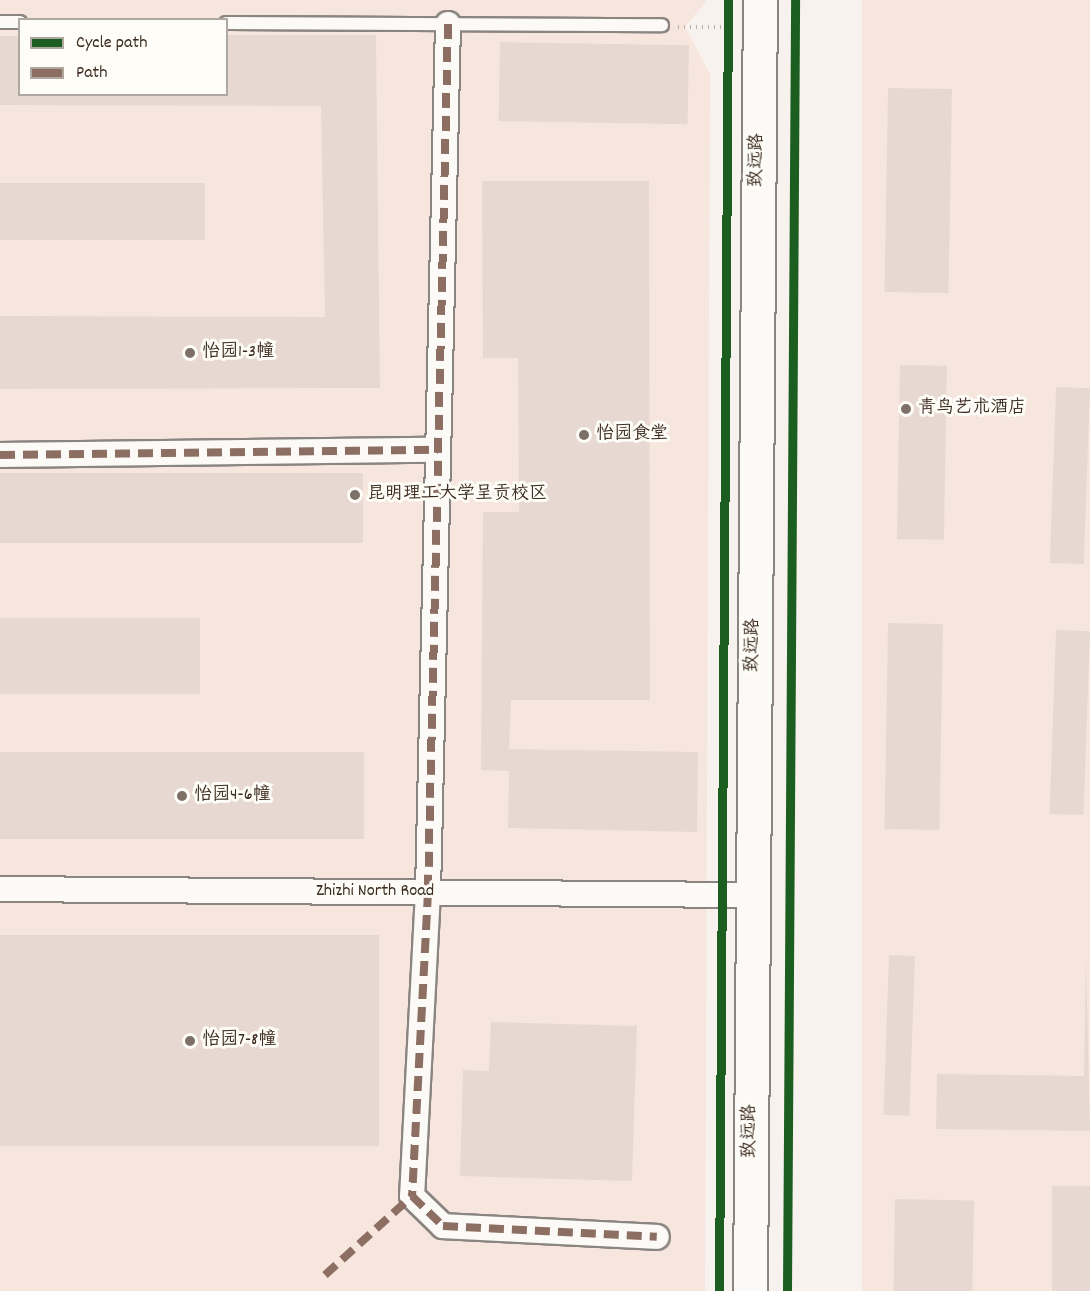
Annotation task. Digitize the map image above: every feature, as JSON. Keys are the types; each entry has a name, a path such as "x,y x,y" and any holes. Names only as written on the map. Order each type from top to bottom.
{"street":[{"name":"致远路","path":"750,1291 751,895 760,14"},
{"path":"448,24 428,892 412,1196 443,1226 657,1237"},
{"path":"0,454 438,450"},
{"name":"Zhizhi North Road","path":"0,889 751,895"}],"lane":[{"path":"0,22 18,22"},
{"path":"228,23 662,26"}],"path":[{"path":"662,26 727,22 760,14"},
{"path":"727,22 727,39"}],"shaded area":[{"name":"昆明理工大学呈贡校区","path":"0,0 707,0 685,27 710,74 705,1291 0,1291"},
{"path":"862,0 1090,0 1090,1291 862,1291"}],"building":[{"path":"228,35 376,35 380,388 0,389 0,316 325,317 321,106 0,105 0,36 18,36 18,96 228,96"},
{"path":"500,42 689,45 688,124 499,121"},
{"path":"888,88 952,89 948,293 884,292"},
{"name":"怡园食堂","path":"482,181 649,181 650,700 511,700 509,749 698,752 697,832 508,828 509,771 481,770 483,512 519,512 518,358 483,358"},
{"path":"0,183 205,183 205,240 0,240"},
{"path":"900,365 947,366 944,540 897,539"},
{"path":"1056,387 1090,388 1084,564 1050,563"},
{"path":"0,473 363,473 363,543 0,543"},
{"path":"0,618 200,618 200,694 0,694"},
{"path":"888,623 943,624 939,830 884,829"},
{"path":"1056,630 1090,631 1084,815 1050,814"},
{"name":"怡园4-6幢","path":"0,752 364,752 364,839 0,839"},
{"name":"怡园7-8幢","path":"0,935 379,935 379,1146 0,1146"},
{"path":"889,955 915,956 909,1116 883,1115"},
{"path":"1086,956 1090,1131 936,1129 937,1074 1084,1076"},
{"path":"491,1022 637,1026 632,1181 460,1176 463,1070 489,1071"},
{"path":"1052,1186 1090,1186 1090,1291 1052,1291"},
{"path":"895,1199 974,1200 972,1291 893,1291"}],"marked path":[{"path":"448,24 428,892 412,1196 443,1226 657,1237"},
{"path":"0,455 438,450"},
{"path":"325,1275 412,1196"}],"cycle path":[{"path":"719,1291 728,0"},
{"path":"787,1291 795,0"}],"place":[{"name":"怡园1-3幢","path":"190,353"},
{"name":"青鸟艺术酒店","path":"906,409"},
{"name":"怡园食堂","path":"584,435"},
{"name":"昆明理工大学呈贡校区","path":"355,495"},
{"name":"怡园4-6幢","path":"182,796"},
{"name":"怡园7-8幢","path":"190,1041"}]}
